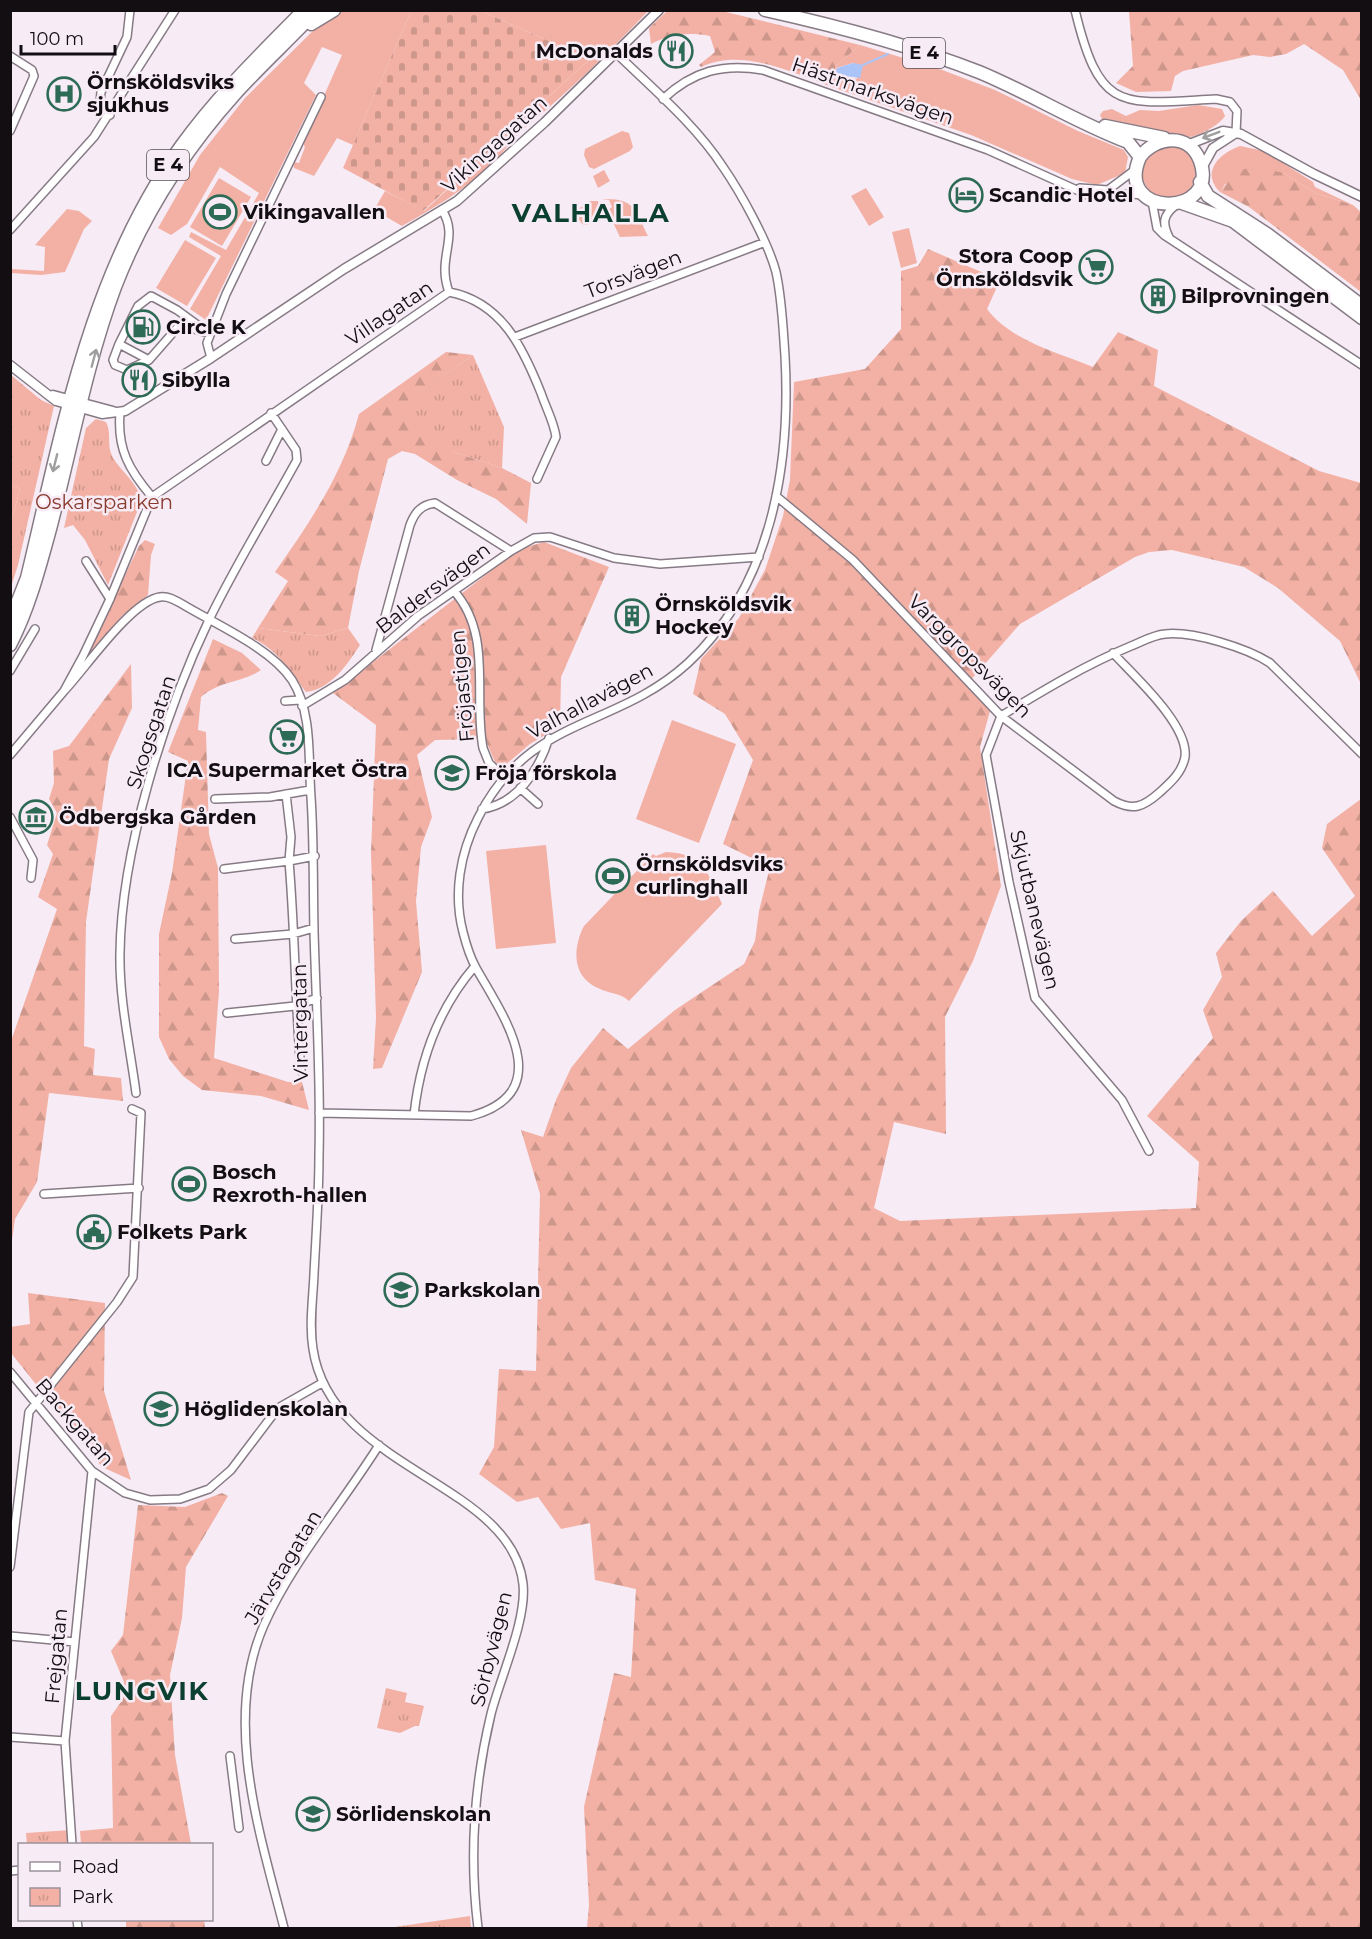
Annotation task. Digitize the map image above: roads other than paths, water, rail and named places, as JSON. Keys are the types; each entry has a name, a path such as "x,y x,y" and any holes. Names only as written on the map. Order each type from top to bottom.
{"highway":[{"name":"E 4","path":"10,621 27,578 102,311 134,222 181,146 226,89 304,10"},
{"name":"E 4","path":"102,311 129,255 170,180 234,95 317,10"},
{"path":"294,34 334,10"},
{"name":"E 4","path":"765,10 856,33 945,60 1031,94 1128,142 1140,156"},
{"name":"E 4","path":"1076,117 1119,130 1172,140"},
{"path":"1179,204 1196,191 1200,182 1202,169 1197,155 1187,145 1172,140 1153,143 1140,156 1136,169 1140,189 1149,199 1179,204 1233,221 1362,318"},
{"path":"1200,182 1208,196 1267,234 1362,306"},
{"name":"E 4","path":"10,645 36,581 76,404"}],"street":[{"path":"110,115 100,102 101,92 124,45 130,10"},
{"path":"10,230 68,168 110,115 175,10"},
{"name":"Vikingagatan","path":"120,413 211,358 344,269 442,210 488,175 658,10"},
{"path":"1076,10 1089,61 1113,92 1139,102 1225,100 1237,111 1236,133"},
{"name":"Valhallavägen","path":"319,1113 459,1117 481,1113 503,1100 516,1080 519,1063 517,1043 506,1017 475,966 462,928 459,889 464,852 482,809 503,777 520,759 549,738 632,700 688,663 712,637 739,600 759,557 780,483 788,404 783,325 776,270 724,168 703,140 616,53"},
{"path":"10,56 32,70 34,76 10,131"},
{"name":"Hästmarksvägen","path":"663,99 697,74 730,66 763,70 988,150 1090,196 1104,199 1133,194 1149,199"},
{"path":"211,358 207,346 210,334 230,285 321,97"},
{"path":"1187,145 1224,131 1236,133 1264,144 1314,174 1357,191 1362,197"},
{"path":"1202,169 1214,148 1236,133"},
{"name":"Hästmarksvägen","path":"1074,187 1094,191 1108,190 1136,169"},
{"path":"1149,199 1157,228 1170,240 1362,365"},
{"path":"1170,240 1164,216 1179,204"},
{"path":"442,210 450,230 443,266 450,292"},
{"name":"Torsvägen","path":"515,337 763,243"},
{"name":"Villagatan","path":"152,497 450,292 483,303 515,337 530,367 555,432 554,447 537,479"},
{"path":"151,296 177,310 210,334 188,327 177,328 149,360 127,370 115,365 113,360 138,306 151,296"},
{"path":"119,344 149,360"},
{"path":"10,364 47,394 102,414 120,413 120,444 124,458 152,497 110,599 64,691 10,755"},
{"name":"Skogsgatan","path":"136,1093 120,956 126,884 156,759 209,620 297,460 296,450 272,413"},
{"path":"266,461 282,429"},
{"name":"Varggropsvägen","path":"776,496 853,560 1001,716 1114,801 1126,808 1136,808 1148,803 1175,779 1185,756 1184,744 1172,720 1113,653"},
{"name":"Baldersvägen","path":"375,652 410,525 415,514 425,504 435,503 511,551"},
{"name":"Baldersvägen","path":"301,703 345,680 418,616 525,542 546,536 614,558 660,564 759,557"},
{"path":"86,561 110,599"},
{"name":"Fröjastigen","path":"454,591 468,609 476,632 483,748 489,763 503,777"},
{"name":"Vintergatan","path":"64,691 124,621 148,601 167,597 209,620 279,664 295,686 301,703 315,856 314,928 319,1113 311,1335 316,1366 322,1383 339,1410 379,1446"},
{"path":"10,672 35,629"},
{"path":"1001,716 1088,664 1165,633 1239,646 1270,663 1362,754"},
{"path":"285,701 301,703"},
{"name":"Skjutbanevägen","path":"1001,716 986,755 1009,882 1035,998 1122,1100 1149,1151"},
{"path":"482,809 496,807 520,788 535,772 549,738"},
{"path":"520,788 538,804"},
{"path":"215,799 310,790"},
{"path":"286,794 291,837 289,861 300,1071"},
{"path":"10,817 33,860 31,878"},
{"path":"224,869 315,856"},
{"path":"235,939 293,934 314,928"},
{"path":"414,1115 421,1074 437,1023 453,993 475,966"},
{"path":"227,1013 295,1006 317,998"},
{"path":"10,1568 29,1412 130,1283 135,1258 141,1113 132,1109"},
{"path":"44,1194 139,1188"},
{"name":"Backgatan","path":"10,1372 92,1471 114,1488 142,1498 169,1500 199,1494 225,1477 278,1408 322,1383"},
{"name":"Järvstagatan","path":"284,1929 254,1805 246,1712 249,1676 263,1627 287,1584 379,1446"},
{"name":"Sörbyvägen","path":"379,1446 494,1527 506,1538 520,1565 524,1588 521,1611 494,1702 479,1766 473,1822 478,1929"},
{"name":"Frejgatan","path":"72,1843 65,1741 92,1471"},
{"path":"10,1636 75,1642"},
{"path":"10,1737 65,1741"},
{"path":"230,1756 239,1828"}],"water":[{"path":"853,63 863,65 860,78 838,75 837,68"}],"waterway":[{"path":"863,65 888,54"}],"place":[{"name":"McDonalds","path":"676,51"},
{"name":"Örnsköldsviks sjukhus","path":"64,94"},
{"name":"Scandic Hotel","path":"966,195"},
{"name":"Vikingavallen","path":"220,212"},
{"name":"Stora Coop Örnsköldsvik","path":"1096,267"},
{"name":"Bilprovningen","path":"1158,296"},
{"name":"Circle K","path":"143,327"},
{"name":"Sibylla","path":"139,380"},
{"name":"Örnsköldsvik Hockey","path":"632,616"},
{"name":"ICA Supermarket Östra","path":"287,737"},
{"name":"Fröja förskola","path":"452,773"},
{"name":"Ödbergska Gården","path":"36,817"},
{"name":"Örnsköldsviks curlinghall","path":"613,876"},
{"name":"Bosch Rexroth-hallen","path":"189,1184"},
{"name":"Folkets Park","path":"94,1232"},
{"name":"Parkskolan","path":"401,1290"},
{"name":"Höglidenskolan","path":"161,1409"},
{"name":"Sörlidenskolan","path":"313,1814"}],"district":[{"name":"VALHALLA","path":"591,213"},
{"name":"LUNGVIK","path":"142,1691"}],"park label":[{"name":"Oskarsparken","path":"104,502"}]}
